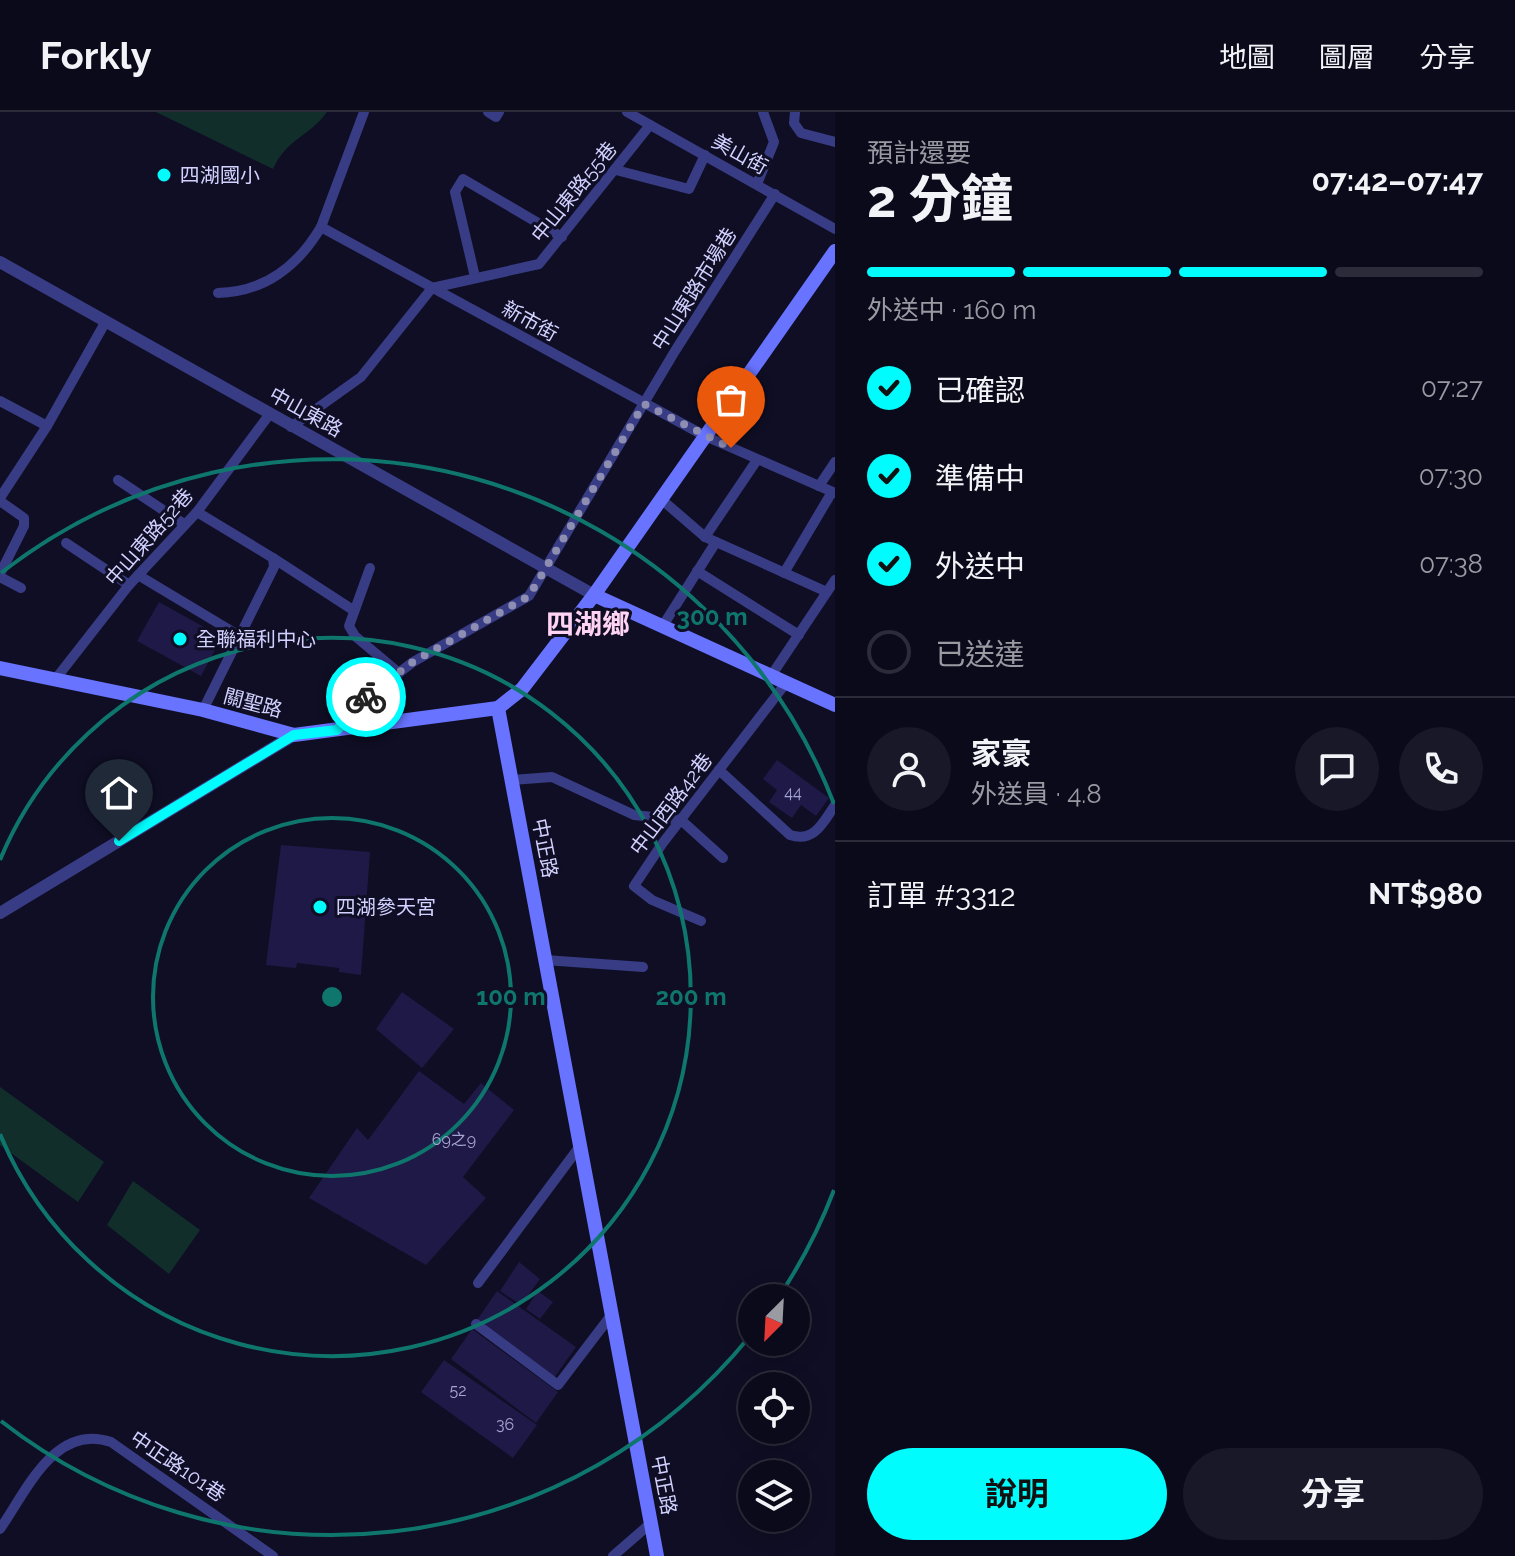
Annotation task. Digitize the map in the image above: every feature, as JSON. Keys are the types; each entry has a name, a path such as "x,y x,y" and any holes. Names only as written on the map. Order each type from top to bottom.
{"main road":[{"path":"498,708 522,689 594,595 835,251"},
{"path":"594,595 835,705"},
{"name":"關聖路","path":"0,668 203,710 294,735 498,708"},
{"name":"中正路","path":"498,708 657,1556"}],"street":[{"path":"218,293 238,292 282,274 307,251 321,227 364,112"},
{"path":"488,112 496,117 499,112"},
{"name":"美山街","path":"627,112 835,229"},
{"path":"757,184 774,142 763,112"},
{"path":"795,112 794,123 801,133 835,142"},
{"name":"中山東路55巷","path":"432,288 539,264 650,125"},
{"path":"616,170 689,189 705,155"},
{"path":"475,277 455,192 463,179 562,237"},
{"name":"中山東路市場巷","path":"337,730 363,700 399,673 522,601 536,587 644,404 775,194"},
{"name":"新市街","path":"321,227 705,436 834,493"},
{"name":"中山東路","path":"0,262 594,595"},
{"path":"291,427 361,377 432,288"},
{"path":"21,588 0,576 24,526 24,518 0,500 47,426 106,321"},
{"path":"0,401 47,426"},
{"name":"中山東路52巷","path":"54,681 129,585 197,512 269,415"},
{"path":"705,537 757,460"},
{"path":"819,486 835,462"},
{"path":"118,480 184,524"},
{"path":"784,573 834,493"},
{"path":"661,499 705,537 827,592"},
{"path":"197,512 353,610"},
{"path":"662,627 716,542"},
{"path":"66,543 129,585"},
{"path":"203,710 274,567 273,558"},
{"path":"370,568 349,620 351,632 399,673"},
{"path":"697,571 799,635"},
{"path":"138,575 238,635"},
{"path":"771,676 835,580"},
{"name":"中山西路42巷","path":"701,921 652,900 634,886 786,683"},
{"path":"0,913 294,735"},
{"path":"719,770 790,835 800,838 812,835 835,805"},
{"path":"512,780 552,777 634,815 681,820 723,858"},
{"path":"545,960 643,967"},
{"path":"478,1283 580,1146"},
{"path":"476,1324 558,1385 612,1314"},
{"name":"中正路101巷","path":"0,1529 50,1456 78,1438 93,1436 111,1442 273,1556"},
{"path":"613,1556 651,1523"}],"green space":[{"path":"156,112 327,112 313,128 291,144 273,169"},
{"path":"0,1087 104,1162 78,1202 0,1145"},
{"path":"133,1181 200,1230 169,1274 107,1225"}],"building":[{"name":"全聯福利中心","path":"159,602 222,637 201,676 137,641"},
{"path":"777,760 829,798 816,816 801,805 792,818 769,802 777,790 763,779"},
{"name":"四湖參天宮","path":"281,845 370,852 361,975 339,972 339,968 297,963 296,968 266,965"},
{"path":"402,992 454,1029 422,1068 376,1029"},
{"path":"419,1071 464,1104 481,1083 514,1110 463,1177 486,1198 426,1265 309,1198 357,1128 368,1140"},
{"path":"519,1262 540,1279 521,1305 500,1291"},
{"path":"497,1291 576,1347 554,1378 477,1320"},
{"path":"538,1291 553,1302 540,1319 526,1309"},
{"path":"472,1329 558,1392 536,1423 451,1359"},
{"path":"444,1360 537,1425 513,1458 421,1392"}],"way so far":[{"path":"366,697 413,662 529,596 644,404 731,448"}],"place":[{"name":"四湖國小","path":"164,175"},
{"name":"全聯福利中心","path":"180,639"},
{"name":"四湖參天宮","path":"320,907"}],"district":[{"name":"四湖鄉","path":"588,624"}],"route":[{"path":"119,841 294,735 337,730 366,697"}]}
